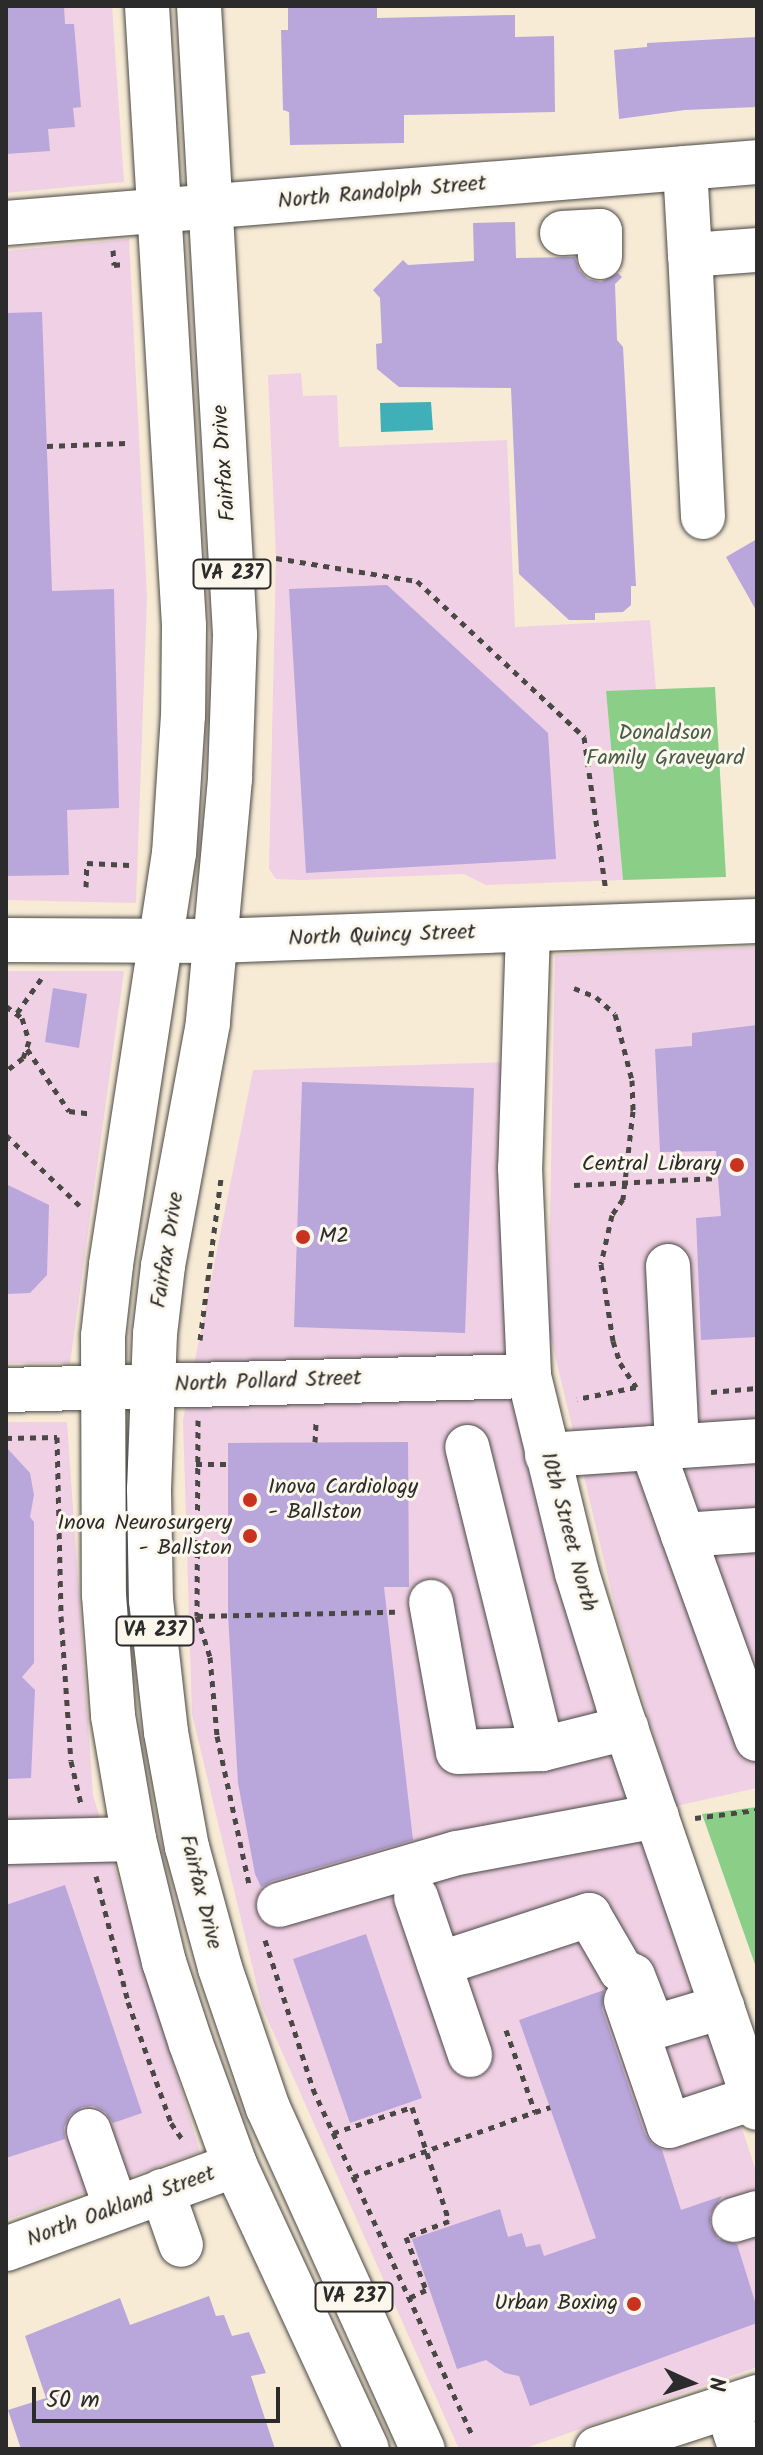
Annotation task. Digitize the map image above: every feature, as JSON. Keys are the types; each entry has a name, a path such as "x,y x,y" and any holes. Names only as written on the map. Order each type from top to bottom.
{"main road":[{"name":"VA 237","path":"147,6 184,626 183,715 174,853 111,1265 102,1389 104,1595 113,1716 134,1839 164,1962 235,2165 367,2449"},
{"name":"Fairfax Drive","path":"199,6 235,635 230,779 215,941 195,1104 163,1266 152,1386 149,1489 151,1600 166,1732 187,1847 209,1932 242,2037 284,2144 423,2449"},
{"name":"North Randolph Street","path":"6,223 757,162"},
{"path":"685,168 703,517"},
{"path":"690,255 757,250"},
{"name":"North Quincy Street","path":"6,940 215,941 757,921"},
{"name":"10th Street North","path":"528,931 520,1168 529,1376 577,1573 622,1716 755,2103"},
{"path":"679,1281 664,1447 683,1535 757,1739"},
{"name":"North Pollard Street","path":"6,1390 529,1376"},
{"path":"547,1455 757,1441"},
{"path":"467,1447 539,1738"},
{"path":"683,1535 757,1530"},
{"path":"432,1606 458,1752 539,1738 622,1716"},
{"path":"279,1905 457,1853 658,1819"},
{"path":"6,1842 134,1839"},
{"path":"416,1897 470,2055"},
{"path":"439,1964 589,1915 621,1970 633,1976 669,2126 755,2103"},
{"path":"646,2029 722,2007"},
{"path":"89,2131 116,2208"},
{"name":"North Oakland Street","path":"6,2249 284,2144"},
{"path":"162,2191 181,2245"},
{"path":"597,2449 741,2417"}],"path":[{"path":"112,235 114,265 137,262"},
{"path":"47,446 127,443"},
{"path":"276,558 417,581 584,737 606,892"},
{"path":"86,887 87,863 130,865"},
{"path":"17,1013 41,979"},
{"path":"574,988 596,997 615,1014 626,1055 633,1111 622,1183 623,1199 612,1215 601,1264 613,1341 620,1363 636,1387 577,1399"},
{"path":"6,1006 17,1013 29,1033 23,1058 6,1071"},
{"path":"27,1049 69,1111 92,1114"},
{"path":"6,1135 80,1206"},
{"path":"574,1185 718,1178"},
{"path":"700,1400 712,1392 757,1388"},
{"path":"315,1442 317,1407"},
{"path":"6,1438 57,1437"},
{"path":"196,1464 228,1464"},
{"path":"197,1616 432,1606"},
{"path":"658,1819 757,1810"},
{"path":"504,2024 535,2112"},
{"path":"333,2133 412,2107 449,2221 406,2237 426,2290 409,2298"},
{"path":"353,2177 550,2107"}],"shaded area":[{"path":"6,6 112,6 124,182 6,193"},
{"path":"129,239 147,598 136,903 6,900 6,251"},
{"path":"301,373 303,396 337,395 339,447 507,440 515,627 650,620 656,690 606,692 623,880 486,885 464,874 303,880 276,879 269,869 276,558 268,375"},
{"name":"Central Library","path":"757,947 757,1788 676,1806 617,1615 548,1326 555,955"},
{"path":"6,971 124,971 70,1363 6,1363"},
{"path":"514,1062 564,1594 757,2174 757,2367 523,2449 459,2449 262,2007 192,1714 183,1420 253,1070"},
{"path":"6,1422 67,1422 93,1795 200,2152 6,2220"}],"green space":[{"name":"Donaldson Family Graveyard","path":"715,687 726,877 623,880 606,691"},
{"path":"757,1807 757,1970 702,1814"}],"water":[{"path":"431,402 433,430 381,432 380,403"}],"building":[{"path":"6,6 64,6 65,24 74,24 81,107 73,108 75,127 48,129 50,151 6,154"},
{"path":"288,6 377,6 377,18 515,15 515,37 554,36 555,112 404,115 404,143 290,145 289,112 283,110 281,30 288,30"},
{"path":"757,37 757,107 685,110 619,119 614,50 647,47 647,43"},
{"path":"515,222 516,258 575,257 579,270 588,279 601,282 618,273 622,277 615,284 617,340 623,347 636,586 631,586 631,605 623,612 595,613 595,620 569,620 519,574 511,388 399,387 377,369 376,344 382,343 380,298 373,290 403,260 408,265 474,261 473,223"},
{"path":"42,312 52,591 114,589 119,808 67,810 69,875 6,876 6,313"},
{"path":"757,539 757,612 726,557"},
{"path":"387,585 548,733 556,859 306,873 289,589"},
{"path":"53,988 87,994 79,1048 45,1042"},
{"name":"Central Library","path":"757,1025 757,1337 701,1340 696,1218 721,1216 716,1151 660,1152 655,1049 692,1046 692,1033"},
{"path":"302,1082 474,1088 465,1333 294,1327"},
{"path":"6,1184 49,1205 47,1275 30,1293 6,1294"},
{"path":"408,1442 409,1587 384,1587 413,1840 272,1881 261,1887 255,1874 238,1783 228,1615 228,1443"},
{"path":"6,1447 30,1473 34,1495 30,1517 34,1522 34,1663 22,1677 35,1690 31,1778 6,1779"},
{"path":"65,1885 142,2113 113,2123 105,2112 93,2106 82,2107 70,2115 64,2127 65,2139 6,2158 6,1905"},
{"path":"366,1934 422,2098 350,2123 293,1959"},
{"path":"604,1990 602,2009 645,2134 652,2144 662,2150 681,2210 722,2196 710,2214 710,2226 718,2239 737,2244 757,2308 757,2323 530,2406 519,2376 505,2373 486,2360 457,2369 412,2239 500,2209 508,2237 522,2233 526,2247 540,2244 544,2256 596,2238 519,2020"},
{"path":"209,2296 216,2316 224,2315 232,2336 249,2332 266,2373 251,2376 275,2449 21,2449 8,2410 46,2398 25,2336 120,2298 130,2325"}],"place":[{"name":"Central Library","path":"737,1165"},
{"name":"M2","path":"303,1237"},
{"name":"Inova Cardiology - Ballston","path":"250,1500"},
{"name":"Inova Neurosurgery - Ballston","path":"250,1536"},
{"name":"Urban Boxing","path":"634,2304"}]}
